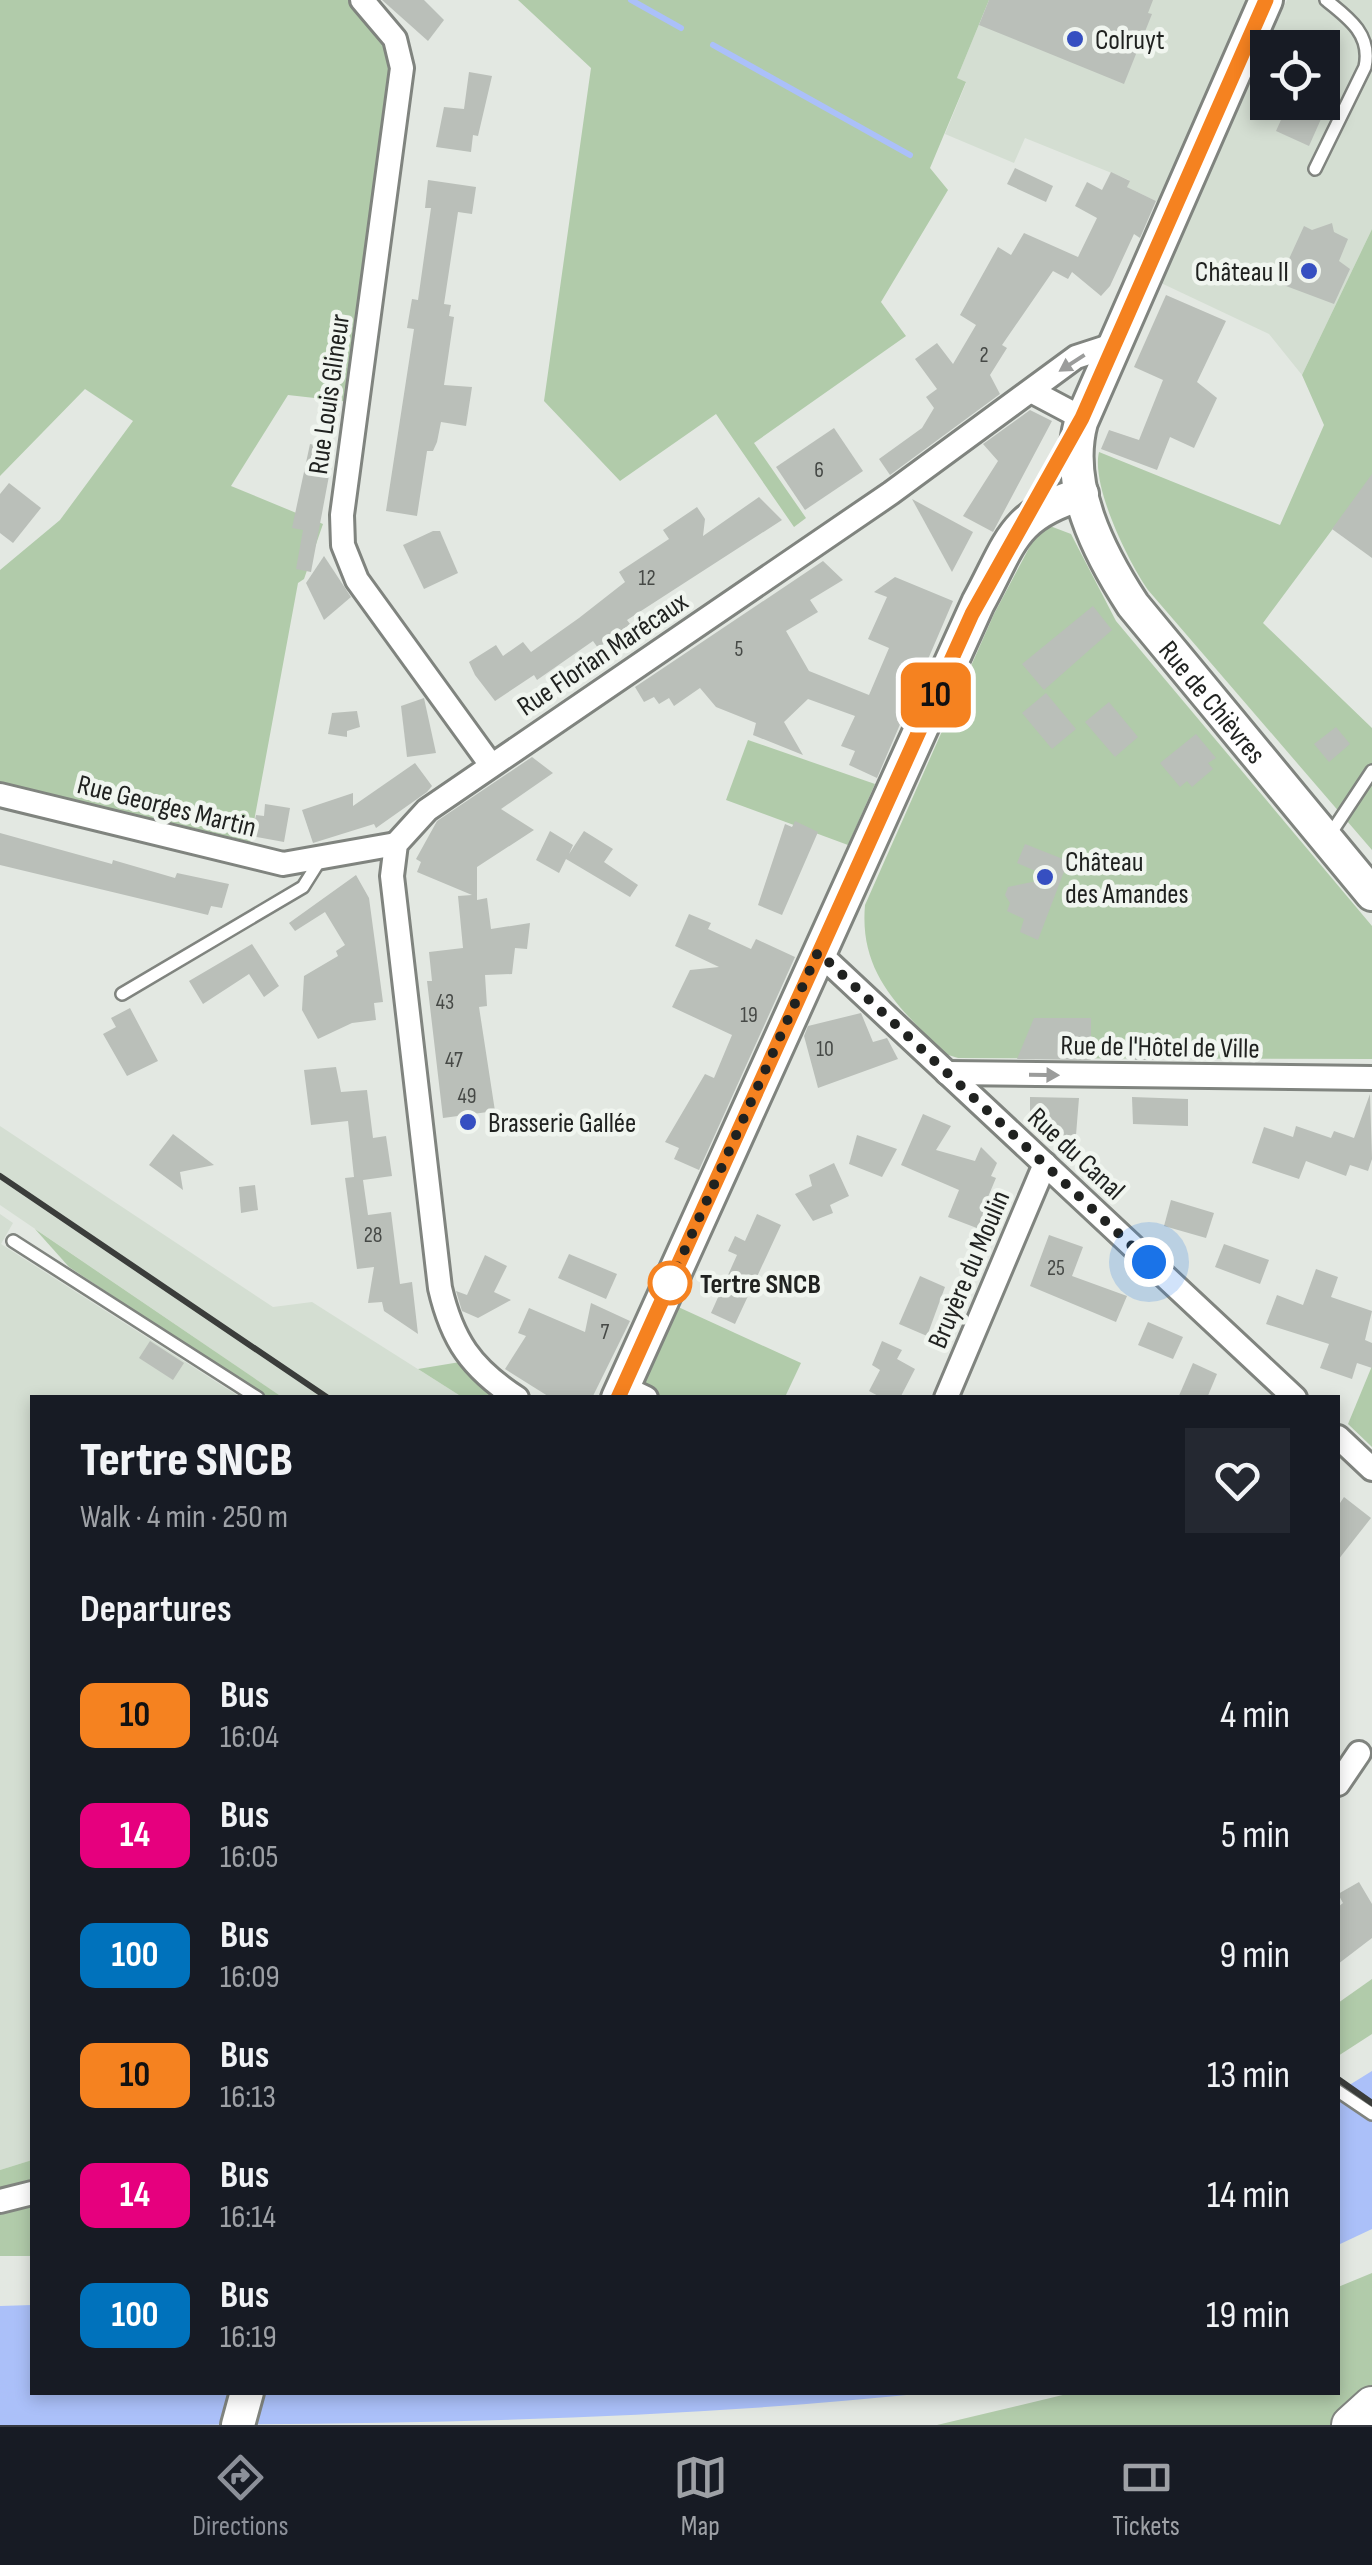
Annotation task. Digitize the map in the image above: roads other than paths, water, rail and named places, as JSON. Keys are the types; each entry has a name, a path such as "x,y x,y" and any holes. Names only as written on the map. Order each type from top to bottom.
{"main road":[{"path":"1351,2425 1372,2406"}],"street":[{"name":"Rue Louis Glineur","path":"362,0 394,39 402,68 342,514 343,545 358,580 491,765"},
{"path":"629,1394 818,952 972,614 1081,420 1266,0"},
{"name":"Rue Florian Marécaux","path":"396,844 416,820 491,765 1033,392 1076,357 1116,344"},
{"path":"1033,392 1081,420"},
{"name":"Rue de Chièvres","path":"1081,420 1075,461 1082,494 1104,552 1134,606 1372,894"},
{"path":"1024,522 1037,510 1082,494"},
{"name":"Rue Georges Martin","path":"0,795 283,864 320,860"},
{"path":"320,860 396,844 392,876 440,1288 450,1330 473,1362 513,1395"},
{"name":"Rue du Canal","path":"818,952 1292,1395"},
{"name":"Rue de l'Hôtel de Ville","path":"946,1073 1372,1078"},
{"name":"Bruyère du Moulin","path":"947,1395 1045,1164"},
{"path":"1340,1439 1372,1468"},
{"path":"1340,1781 1359,1753"},
{"path":"0,2200 30,2193"},
{"path":"238,2425 246,2395"}],"lane":[{"path":"1314,168 1365,67 1368,52 1360,32 1326,0"},
{"path":"1327,840 1372,771"},
{"path":"122,994 303,887 320,860"},
{"path":"12,1240 253,1395"},
{"path":"1340,2092 1372,2114"}],"water":[{"path":"1372,2071 1372,2229 1340,2244 1340,2091"},
{"path":"30,2305 30,2395 906,2395 697,2412 465,2421 0,2425 0,2306"}],"waterway":[{"path":"631,0 681,28"},
{"path":"713,45 910,155"}],"railway":[{"path":"0,1176 324,1395"},
{"path":"1340,2080 1372,2103"}],"place":[{"name":"Colruyt","path":"1075,39"},
{"name":"Château II","path":"1309,271"},
{"name":"Château des Amandes","path":"1045,877"},
{"name":"Brasserie Gallée","path":"468,1122"},
{"name":"Tertre SNCB","path":"670,1283"}]}
